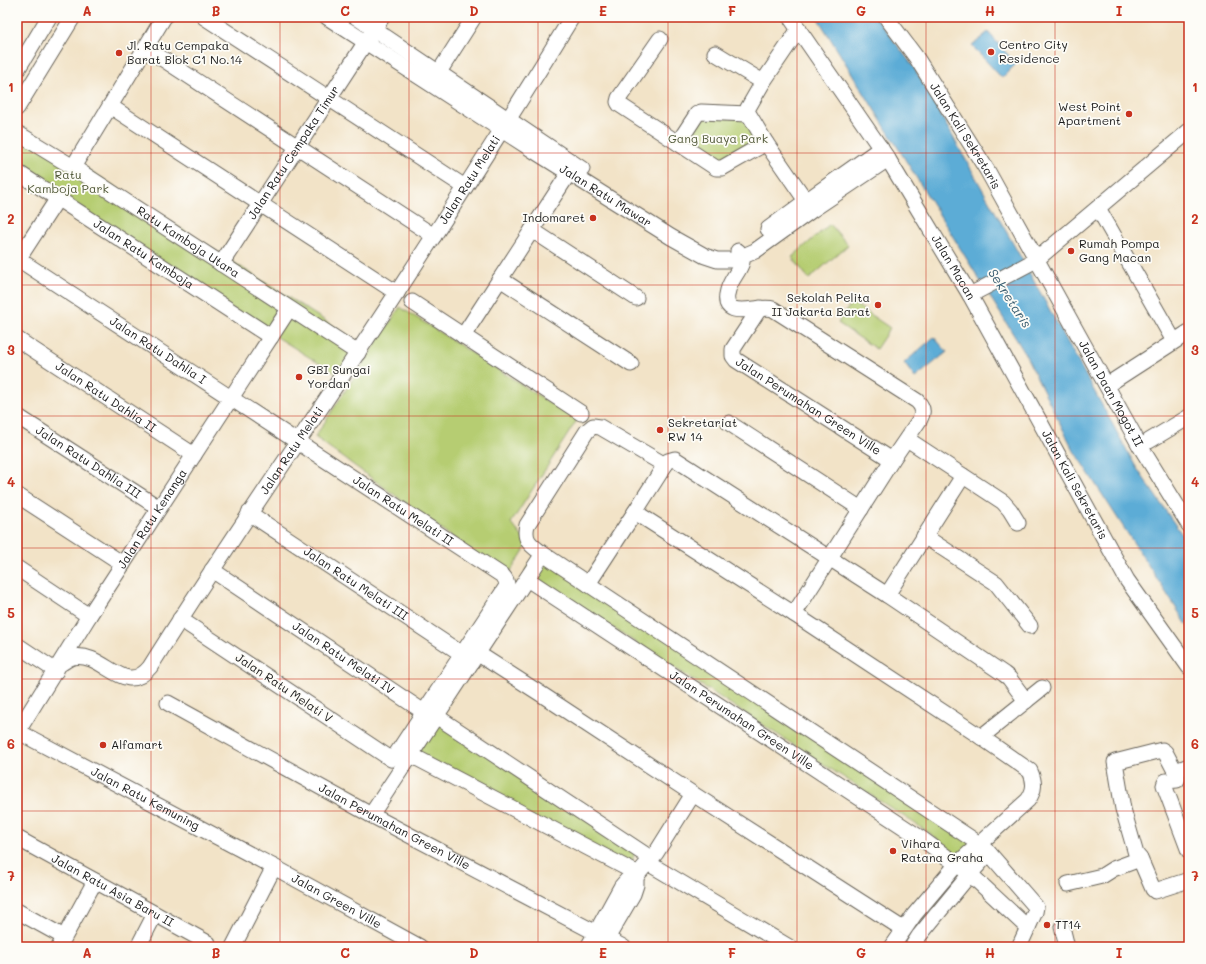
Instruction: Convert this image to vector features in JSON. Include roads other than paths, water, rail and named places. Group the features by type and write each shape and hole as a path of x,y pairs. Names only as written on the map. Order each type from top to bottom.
{"street":[{"path":"17,70 49,17"},
{"path":"17,108 73,17"},
{"path":"73,167 164,17"},
{"path":"204,17 465,187"},
{"name":"Jalan Ratu Mawar","path":"327,17 505,125 575,165 700,244 711,249 739,254"},
{"name":"Jalan Ratu Mawar","path":"356,17 378,23 505,125 569,173 665,233 705,256 717,260 728,261 739,254 755,251 809,205 884,153"},
{"path":"439,72 474,17"},
{"name":"Jalan Ratu Melati","path":"59,667 71,657 88,658 96,661 122,677 130,679 138,678 145,674 249,513 397,293 505,125 572,17"},
{"name":"Jalan Macan","path":"790,17 884,153 972,294 1033,262 1189,131"},
{"name":"Jalan Kali Sekretaris","path":"886,17 916,57 983,164 1033,262"},
{"name":"Jalan Ratu Cempaka Timur","path":"221,264 378,23"},
{"path":"799,29 763,82 748,108 748,114 809,205"},
{"path":"660,39 618,102 719,169 766,143"},
{"path":"146,48 434,236"},
{"path":"715,53 763,82"},
{"path":"110,106 397,293"},
{"path":"678,143 697,114 701,112 748,114"},
{"name":"Ratu Kamboja Utara","path":"17,133 73,167 358,353"},
{"name":"Jalan Ratu Kamboja","path":"17,172 271,337"},
{"path":"463,336 569,173"},
{"path":"18,260 58,198"},
{"path":"1098,208 1174,341"},
{"path":"532,230 636,298"},
{"name":"Jalan Perumahan Green Ville","path":"739,254 741,265 730,284 727,293 727,300 730,306 736,310 743,311 769,307 773,309 918,401 923,409 923,414 794,614"},
{"name":"Jalan Ratu Dahlia I","path":"18,260 298,441"},
{"name":"Jalan Daan Mogot II","path":"1033,262 1107,385 1140,446 1189,525"},
{"path":"500,279 631,364"},
{"name":"Jalan Kali Sekretaris","path":"972,294 1127,580 1189,667"},
{"path":"412,302 580,413"},
{"name":"Jalan Ratu Kenanga","path":"18,731 123,564 289,308"},
{"name":"Jalan Perumahan Green Ville","path":"760,308 733,349 733,356 736,360 892,460"},
{"path":"1107,385 1189,332"},
{"name":"Jalan Ratu Dahlia II","path":"17,339 194,455"},
{"name":"Jalan Ratu Dahlia III","path":"17,416 159,508"},
{"path":"1149,441 1189,417"},
{"path":"729,423 861,509"},
{"path":"664,465 600,427 593,426 587,431 527,525 525,532 526,538 530,544 543,554 983,848 1036,907 1019,947"},
{"path":"907,439 1002,502 1010,510 1018,524"},
{"name":"Jalan Ratu Melati II","path":"298,441 505,578 507,586 469,654"},
{"path":"588,584 664,465 668,461 675,458 887,595 1004,674 1009,678 1026,701"},
{"path":"887,595 963,476"},
{"path":"17,495 123,564"},
{"path":"635,512 981,737 1024,766 1030,772 1034,785 1033,792 1028,800 983,848 956,864 903,929 892,947"},
{"name":"Jalan Ratu Melati III","path":"249,513 469,654"},
{"path":"924,536 996,583 1030,626"},
{"path":"371,815 411,755 430,714 469,654 527,578 543,554"},
{"path":"17,568 90,616"},
{"name":"Jalan Ratu Melati IV","path":"212,570 430,714"},
{"name":"Jalan Perumahan Green Ville","path":"527,578 922,839 970,874 1028,928"},
{"name":"Jalan Ratu Melati V","path":"180,619 389,758 396,756 430,714"},
{"path":"17,644 59,667"},
{"path":"469,654 547,698 903,929"},
{"path":"981,737 1042,688"},
{"name":"Jalan Perumahan Green Ville","path":"168,703 602,940 623,947"},
{"path":"430,714 643,869"},
{"name":"Jalan Ratu Kemuning","path":"18,731 274,867"},
{"path":"1189,850 1177,815 1164,785 1166,781 1178,780 1165,752 1162,750 1115,762 1123,809 1136,854 1140,859 1154,890 1156,891 1189,880"},
{"path":"411,755 643,869 789,947"},
{"path":"1175,771 1189,766"},
{"path":"588,947 602,940 621,887 627,880 643,869 693,794"},
{"name":"Jalan Ratu Asia Baru II","path":"17,838 208,943"},
{"path":"912,947 919,936 970,874 983,848"},
{"path":"1068,884 1105,875 1113,869 1140,859"},
{"path":"233,947 274,867"},
{"name":"Jalan Green Ville","path":"274,867 420,947"},
{"path":"17,911 61,942 95,881"},
{"path":"138,947 156,914"},
{"path":"1062,926 1066,943 1065,947"}],"water":[{"name":"Sekretaris","path":"817,17 876,17 913,66 1024,263 1136,467 1189,545 1189,628 1074,451 1023,350"},
{"path":"988,32 1016,64 1002,78 972,46"},
{"path":"934,337 947,352 915,378 904,363"}],"place":[{"name":"Centro City Residence","path":"991,52"},
{"name":"Jl. Ratu Cempaka Barat Blok C1 No.14","path":"119,53"},
{"name":"West Point Apartment","path":"1129,114"},
{"name":"Indomaret","path":"593,218"},
{"name":"Rumah Pompa Gang Macan","path":"1071,251"},
{"name":"Sekolah Pelita II Jakarta Barat","path":"878,305"},
{"name":"GBI Sungai Yordan","path":"299,377"},
{"name":"Sekretariat RW 14","path":"660,430"},
{"name":"Alfamart","path":"103,745"},
{"name":"Vihara Ratana Graha","path":"893,851"},
{"name":"TT14","path":"1047,925"}],"park label":[{"name":"Gang Buaya Park","path":"718,139"},
{"name":"Ratu Kamboja Park","path":"68,182"}]}
